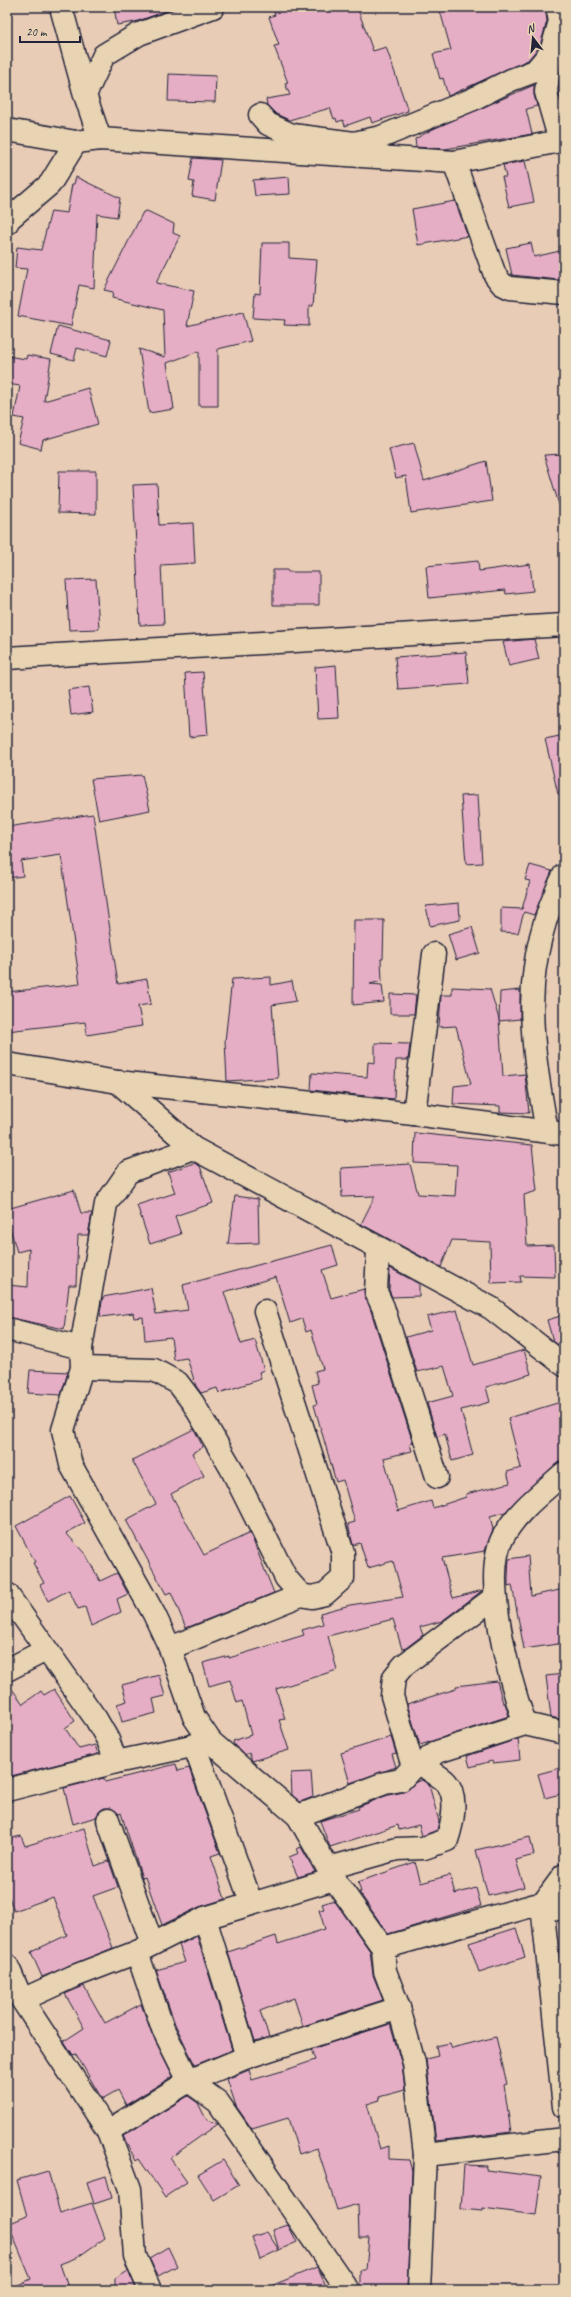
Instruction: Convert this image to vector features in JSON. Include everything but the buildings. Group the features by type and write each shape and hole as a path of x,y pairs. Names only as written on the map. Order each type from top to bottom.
{"street":[{"path":"61,7 85,95 100,139"},
{"path":"85,95 104,55 139,34 213,7"},
{"path":"7,130 76,142 100,139 454,162 562,142 546,92 551,52 560,21 557,7"},
{"path":"260,115 268,124 292,135 354,143 381,137 471,100 511,80 535,71 551,52"},
{"path":"8,220 50,184 76,142"},
{"path":"454,162 495,275 502,284 510,288 564,293"},
{"path":"7,658 564,625"},
{"path":"7,1064 118,1082 414,1114 556,1133 536,1068 531,1000 534,966 549,904 564,875"},
{"path":"414,1114 434,954"},
{"path":"118,1082 192,1148 378,1250 490,1308 564,1365"},
{"path":"192,1148 128,1172 106,1204 82,1358 63,1430 71,1465 154,1614 170,1648 203,1744 252,1902"},
{"path":"378,1250 376,1292 383,1307 437,1478"},
{"path":"170,1648 301,1595 312,1597 331,1590 343,1578 343,1553 265,1311"},
{"path":"7,1330 82,1358 154,1370 181,1386 193,1403 231,1468 286,1578 301,1595"},
{"path":"525,1724 495,1607 498,1555 502,1538 518,1516 564,1473"},
{"path":"7,1594 103,1730 116,1762"},
{"path":"298,1816 386,1783 401,1780 413,1767 392,1696 394,1677 404,1665 495,1597"},
{"path":"7,1670 46,1650"},
{"path":"22,2000 72,1977 144,1948 205,1918 397,1849 424,1848 447,1840 453,1822 453,1800 447,1783 428,1770 430,1757 437,1752 525,1724 564,1733"},
{"path":"7,1790 116,1762 203,1744 298,1816 332,1873 383,1948 385,1971 399,2008 414,2063 425,2155 419,2290"},
{"path":"108,1820 144,1948 163,2029 189,2081 218,2102 348,2290"},
{"path":"564,1876 542,1905 564,2107"},
{"path":"383,1948 542,1905 564,1910"},
{"path":"205,1918 247,2058"},
{"path":"7,1964 22,2000 108,2132 130,2189 135,2256 150,2290"},
{"path":"108,2132 189,2081 247,2058 399,2008"},
{"path":"425,2155 564,2139"}]}
